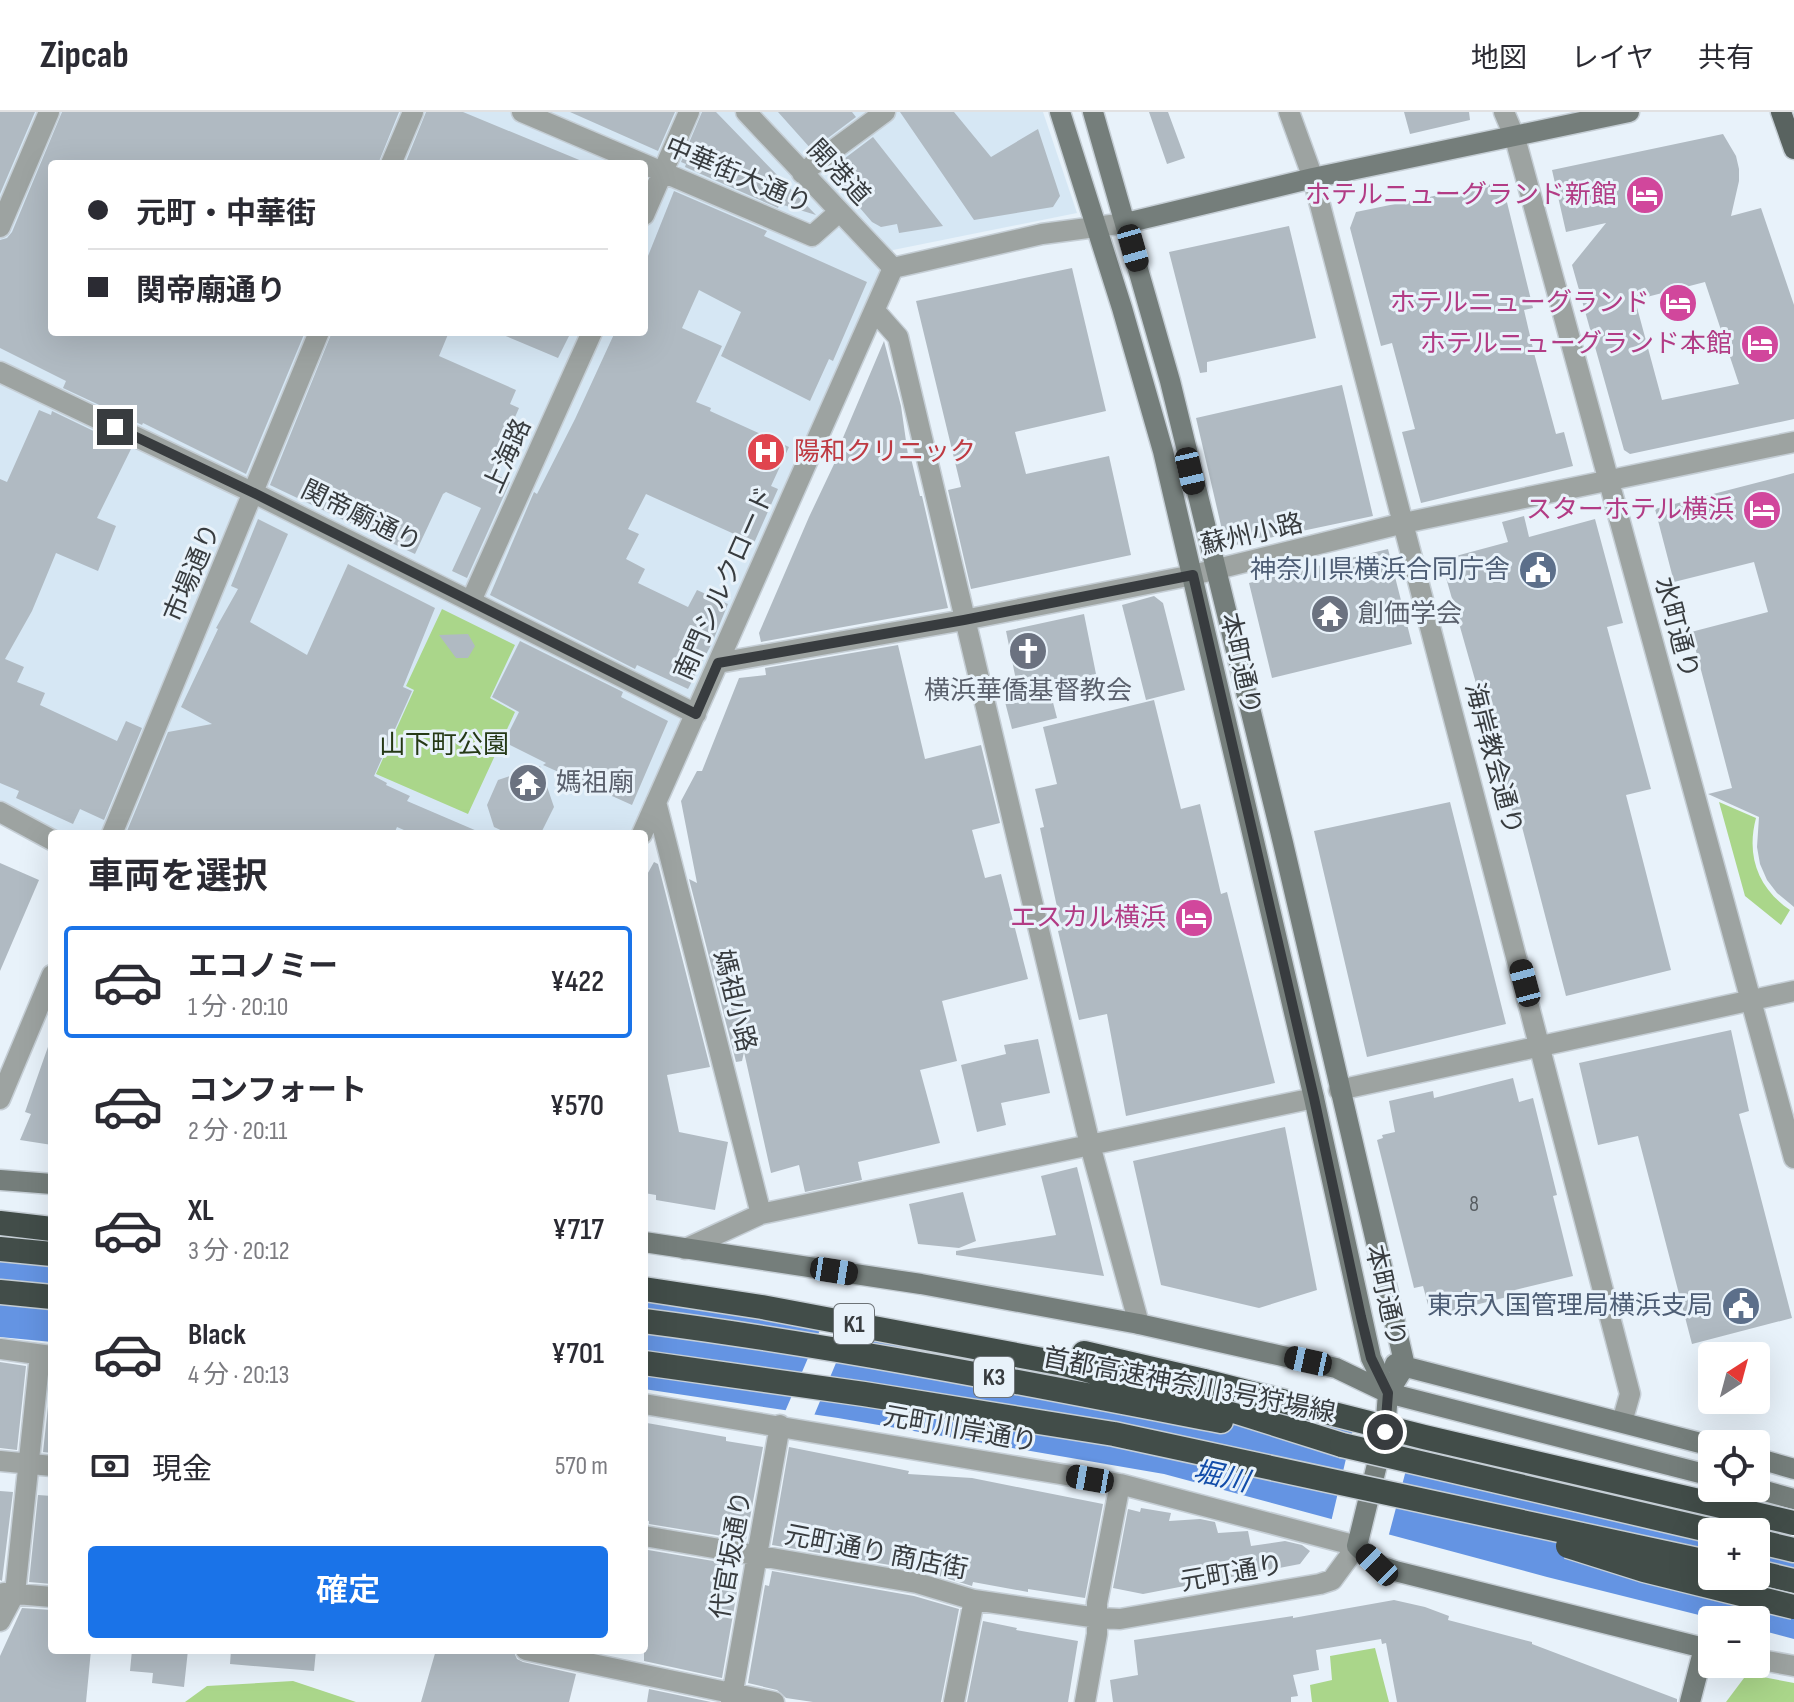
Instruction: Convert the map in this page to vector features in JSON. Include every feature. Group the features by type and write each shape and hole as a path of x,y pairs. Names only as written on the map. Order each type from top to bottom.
{"highway":[{"path":"0,1223 48,1229"},
{"path":"0,1249 48,1254"},
{"name":"K1","path":"648,1290 762,1307 1064,1364 1215,1405 1342,1445"},
{"path":"0,1292 48,1297"},
{"path":"762,1307 884,1316 1058,1346 1424,1437 1794,1523"},
{"name":"首都高速神奈川3号狩場線","path":"648,1322 1006,1379 1342,1445 1698,1528"},
{"name":"K3","path":"648,1364 1114,1434 1698,1560"},
{"path":"1420,1501 1644,1570 1794,1607"},
{"path":"1770,1544 1794,1550"},
{"path":"1770,1575 1794,1581"}],"main road":[{"path":"1781,112 1794,149"}],"street":[{"path":"0,227 49,112"},
{"path":"393,160 413,112"},
{"name":"中華街大通り","path":"522,112 635,160"},
{"path":"648,206 689,112"},
{"name":"開港道","path":"746,112 893,268"},
{"path":"802,173 885,112"},
{"name":"本町通り","path":"1060,112 1159,436 1314,1098 1371,1358 1388,1393"},
{"name":"本町通り","path":"1093,112 1170,381 1283,843 1405,1366 1388,1393"},
{"name":"海岸教会通り","path":"1289,112 1313,178 1630,1394 1622,1422"},
{"name":"水町通り","path":"1504,112 1515,138 1794,1158"},
{"path":"893,268 1042,234 1126,223 1313,178 1629,112"},
{"name":"中華街大通り","path":"648,166 812,236 839,212"},
{"name":"南門シルクロード","path":"644,830 893,268"},
{"path":"875,311 898,337 1090,1145 1139,1324"},
{"name":"市場通り","path":"114,830 317,336"},
{"name":"上海路","path":"471,601 590,336"},
{"name":"関帝廟通り","path":"0,372 254,493 696,714"},
{"name":"蘇州小路","path":"718,663 964,620 1215,571 1404,523 1794,442"},
{"name":"媽祖小路","path":"656,802 761,1214"},
{"path":"0,812 48,838"},
{"path":"0,1099 48,985"},
{"path":"1339,1090 1794,991"},
{"path":"685,1249 761,1214 1314,1098"},
{"path":"0,1180 48,1184"},
{"path":"648,1243 921,1284 1139,1324 1336,1368 1388,1393 1698,1472"},
{"path":"0,1349 46,1356 31,1464 8,1593 0,1621"},
{"path":"1336,1368 1371,1358 1698,1442"},
{"path":"1388,1393 1385,1432 1357,1546 1377,1565 1698,1647"},
{"name":"元町川岸通り","path":"648,1405 1120,1484 1357,1546"},
{"name":"代官坂通り","path":"733,1698 780,1425"},
{"path":"0,1461 48,1466"},
{"path":"1770,1462 1794,1469"},
{"path":"1085,1702 1098,1618 1097,1603 1120,1484"},
{"path":"1770,1492 1794,1499"},
{"name":"元町通り 商店街","path":"648,1537 917,1583 974,1600 1098,1618"},
{"name":"元町通り","path":"1098,1618 1120,1619 1320,1584 1332,1580 1357,1546"},
{"path":"8,1593 48,1597"},
{"path":"954,1702 974,1600"},
{"path":"543,1654 733,1698 774,1702"},
{"path":"1770,1662 1794,1666"},
{"path":"1690,1702 1698,1678"}],"shaded area":[{"path":"0,112 1043,112 1077,213 893,250 633,830 56,830 0,801"}],"green space":[{"name":"山下町公園","path":"442,609 515,645 490,698 515,712 468,814 376,774 414,690 406,686"},
{"path":"1719,802 1756,818 1753,845 1757,870 1770,892 1790,910 1781,925 1745,896"},
{"path":"1375,1648 1389,1702 1312,1702 1310,1685 1332,1680 1330,1656"},
{"path":"1744,1678 1794,1683 1794,1702 1726,1702"},
{"path":"293,1681 356,1702 185,1702 207,1686"}],"water":[{"path":"0,1234 48,1239 48,1342 0,1337"},
{"name":"堀川","path":"648,1285 821,1311 1368,1431 1716,1518 1698,1518 1698,1590 1770,1590 1770,1533 1794,1542 1794,1639 1770,1633 1770,1606 1698,1606 1698,1615 1164,1474 838,1418 648,1390"}],"pier":[{"path":"829,1309 856,1315 813,1418 784,1414"},
{"path":"1354,1425 1414,1440 1388,1538 1331,1522"}],"building":[{"path":"0,112 35,112 0,194"},
{"path":"62,112 399,112 380,160 48,160 48,336 303,336 246,474 63,388 66,381 0,348 0,240 12,232"},
{"path":"426,112 463,112 579,160 407,160"},
{"path":"570,112 675,112 658,151"},
{"path":"702,112 716,112 816,215 780,204 778,208 685,167 686,164 681,162"},
{"path":"778,112 852,112 856,117 812,150"},
{"path":"900,112 954,112 991,157 1038,129 1060,196 1053,207 974,220"},
{"path":"1149,112 1168,112 1185,158 1167,164"},
{"path":"1404,112 1469,112 1470,120 1410,134"},
{"name":"ホテルニューグランド本館","path":"1723,134 1736,156 1739,169 1731,216 1761,208 1794,305 1794,419 1630,454 1624,450 1572,265 1606,223 1566,232 1552,170","holes":["1705,282 1739,384 1662,400 1635,300"]},
{"path":"873,137 943,226 899,233 897,224 881,227 872,222 828,171"},
{"path":"1502,182 1533,308 1524,310 1534,353 1556,434 1564,432 1573,466 1421,503 1402,432 1415,429 1392,343 1381,346 1350,228 1356,212"},
{"path":"674,191 767,231 764,236 867,282 833,361 829,359 810,401 721,356 741,312 699,290 682,328 722,346 696,402 789,447 771,486 778,489 754,543 646,494 628,529 639,534 626,559 645,569 638,583 688,607 697,590 728,604 688,689 637,665 635,669 490,595 534,492 537,494 613,336 648,336 648,256"},
{"path":"1289,226 1316,338 1207,362 1207,372 1200,373 1169,252"},
{"path":"1072,268 1106,411 1015,432 1026,474 1109,456 1131,555 971,589 948,490 961,487 916,301"},
{"path":"330,336 447,336 439,356 516,390 510,404 519,408 491,472 510,482 467,578 452,571 481,508 446,492 443,494 415,554 270,485"},
{"path":"506,336 569,336 558,358"},
{"path":"884,341 901,406 908,455 922,496 948,608 761,642 759,633 845,441 842,440"},
{"path":"1342,385 1373,516 1226,547 1196,418"},
{"path":"39,410 51,415 52,411 131,449 97,518 116,526 98,571 56,553 32,611 5,659 24,667 17,682 45,693 40,705 117,741 126,721 142,728 104,820 80,809 73,824 16,798 19,791 0,783 0,479 7,482"},
{"path":"1794,473 1794,907 1777,893 1760,864 1757,847 1759,817 1708,794 1732,788 1691,632 1768,612 1754,562 1674,582 1655,509"},
{"path":"1524,516 1529,537 1595,519 1623,623 1607,627 1651,789 1626,795 1671,970 1566,996 1521,823 1516,824 1441,560 1508,542 1502,522"},
{"path":"258,519 288,534 250,622 307,655 348,564 435,608 403,687 412,691 374,776 410,796 407,801 475,830 404,830 397,827 396,830 127,830 168,732 212,724 181,707 216,628 238,589 231,586"},
{"name":"創価学会","path":"1388,549 1412,644 1272,678 1249,583"},
{"path":"1154,596 1163,603 1185,690 1146,700 1122,605"},
{"path":"1084,614 1096,674 1048,683 1057,718 1012,729 1004,698 1019,695 1006,631"},
{"path":"468,634 475,646 468,658 456,658 439,635"},
{"path":"520,641 623,692 621,697 668,721 632,805 543,765 546,763 504,742 519,712 492,697"},
{"path":"898,645 925,759 981,745 1000,823 972,830 985,878 1001,874 1028,979 942,1001 957,1061 920,1070 940,1143 858,1162 862,1180 805,1192 799,1165 771,1173 744,1052 742,1061 736,1062 689,879 697,883 681,801 697,771 702,771 739,678 766,675 765,668"},
{"path":"1154,700 1181,809 1200,804 1221,894 1227,892 1275,1083 1126,1116 1107,1014 1079,1020 1058,931 1062,930 1040,828 1044,827 1035,789 1057,784 1043,727"},
{"path":"540,766 554,807 542,830 500,830 494,827 487,805 498,780"},
{"path":"1450,802 1506,1024 1367,1057 1314,831"},
{"path":"654,862 658,864 710,1067 667,1075 679,1132 728,1142 715,1210 656,1200 656,1195 648,1194 648,873"},
{"path":"0,863 39,880 0,971"},
{"path":"1731,1030 1749,1111 1739,1114 1792,1318 1692,1344 1638,1136 1598,1145 1579,1063"},
{"path":"1038,1039 1050,1093 1001,1103 1006,1125 977,1132 961,1065 1006,1054 1004,1045"},
{"path":"48,1047 48,1144 20,1140 31,1114 25,1112"},
{"path":"1513,1078 1519,1102 1533,1098 1573,1276 1515,1290 1515,1295 1431,1316 1423,1286 1414,1288 1377,1140 1383,1138 1382,1135 1395,1132 1389,1101 1433,1091 1434,1098"},
{"path":"1285,1127 1317,1290 1259,1308 1161,1285 1133,1161"},
{"path":"1077,1167 1104,1276 956,1255 956,1251 1056,1235 1041,1176"},
{"path":"963,1192 976,1241 959,1248 918,1244 909,1204"},
{"path":"0,1362 26,1366 17,1450 0,1448"},
{"path":"48,1406 48,1453 43,1452"},
{"path":"648,1423 763,1447 746,1540 649,1524"},
{"path":"789,1447 909,1471 908,1474 972,1478 1103,1504 1085,1598 973,1582 972,1586 919,1570 772,1545"},
{"path":"0,1491 13,1492 2,1581 0,1580"},
{"path":"38,1495 48,1496 48,1584 29,1582"},
{"path":"1141,1508 1171,1513 1169,1521 1200,1519 1215,1522 1218,1533 1248,1531 1251,1546 1285,1541 1302,1545 1310,1551 1300,1564 1143,1594 1113,1588 1128,1509 1140,1512"},
{"path":"648,1550 725,1563 723,1576 739,1580 722,1678 644,1661 644,1654 648,1654"},
{"path":"772,1571 914,1596 959,1609 941,1702 813,1702 786,1698 777,1690 748,1683 765,1585 769,1586"},
{"path":"1394,1600 1425,1607 1449,1616 1448,1620 1532,1642 1677,1699 1677,1702 1397,1702 1386,1643 1382,1644 1381,1639 1316,1650 1319,1670 1293,1675 1298,1696 1291,1697 1291,1702 1113,1702 1110,1680 1138,1675 1134,1640 1293,1618"},
{"path":"22,1608 48,1610 48,1654 91,1654 86,1702 0,1702 0,1656"},
{"path":"983,1621 1078,1641 1068,1702 967,1702"},
{"path":"132,1654 188,1654 184,1687 152,1683 153,1673 130,1671"},
{"path":"231,1654 316,1654 314,1671 230,1664"},
{"path":"435,1654 515,1654 523,1662 576,1674 569,1702 421,1702"},
{"path":"649,1689 711,1702 647,1702"}],"place":[{"name":"ホテルニューグランド新館","path":"1645,195"},
{"name":"ホテルニューグランド","path":"1678,303"},
{"name":"ホテルニューグランド本館","path":"1760,344"},
{"name":"陽和クリニック","path":"766,452"},
{"name":"スターホテル横浜","path":"1762,510"},
{"name":"神奈川県横浜合同庁舎","path":"1538,570"},
{"name":"創価学会","path":"1330,614"},
{"name":"横浜華僑基督教会","path":"1028,651"},
{"name":"媽祖廟","path":"528,783"},
{"name":"エスカル横浜","path":"1194,918"},
{"name":"東京入国管理局横浜支局","path":"1741,1306"}],"route":[{"path":"115,427 696,714 718,663 964,620 1193,575 1314,1098 1361,1317 1371,1358 1388,1393 1385,1432"}]}
